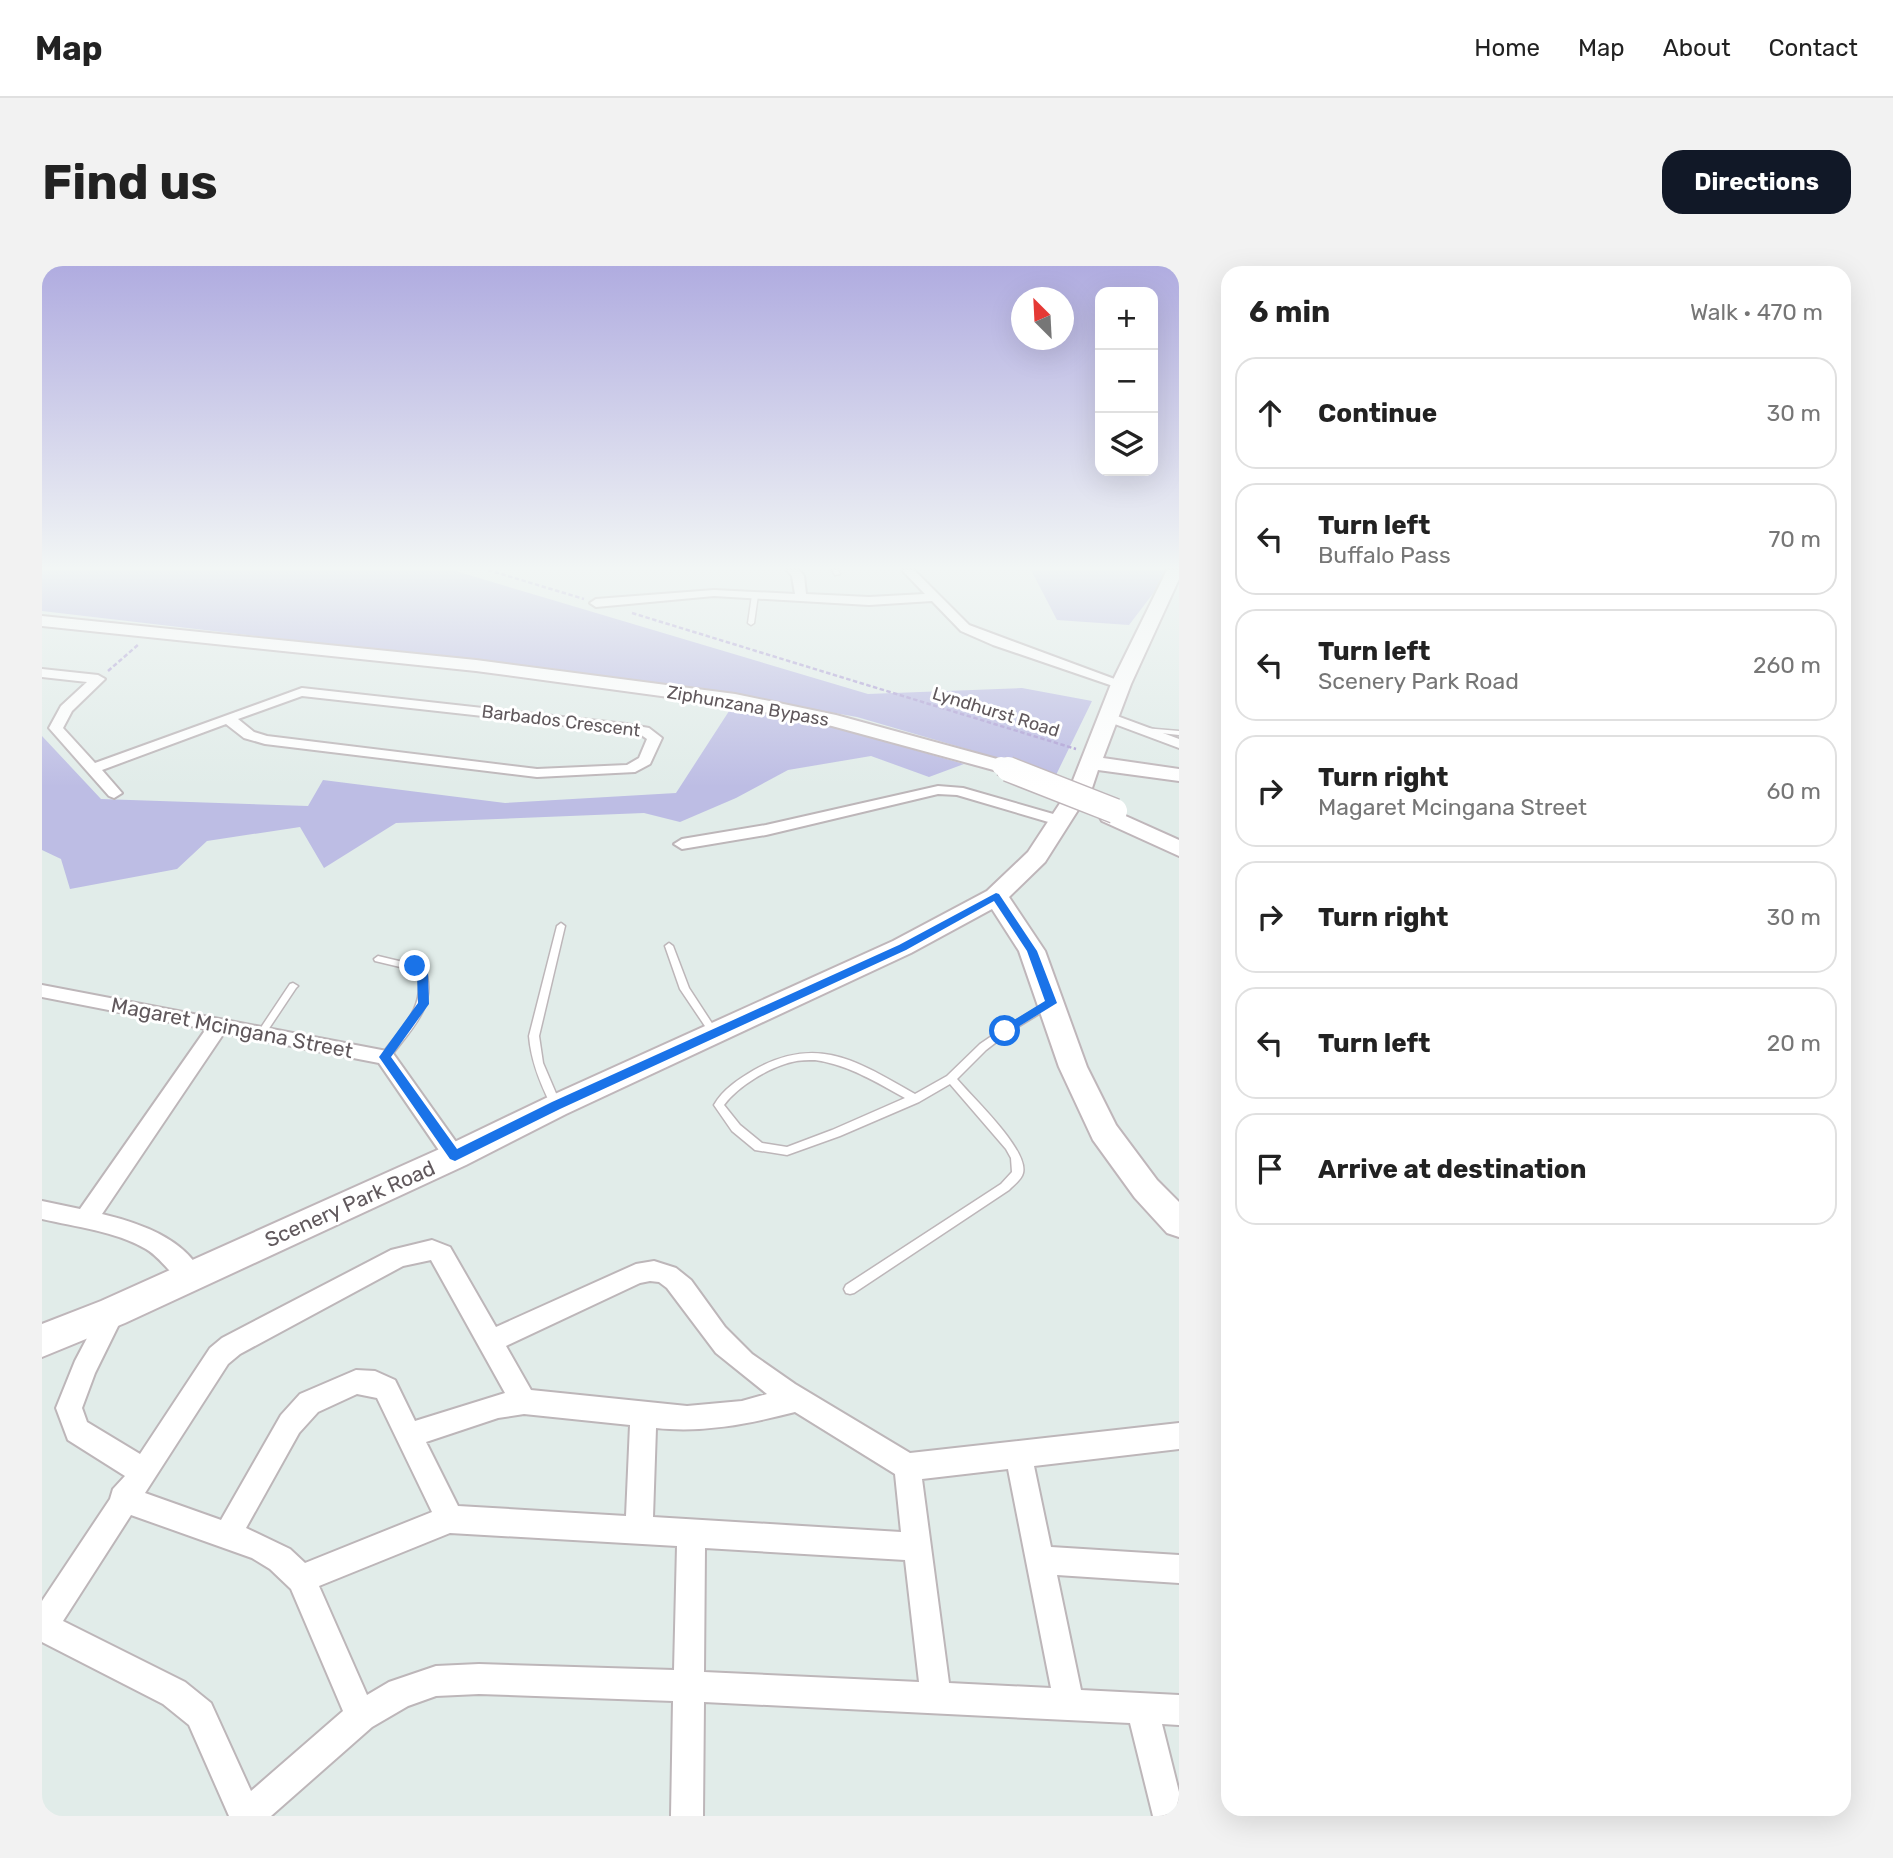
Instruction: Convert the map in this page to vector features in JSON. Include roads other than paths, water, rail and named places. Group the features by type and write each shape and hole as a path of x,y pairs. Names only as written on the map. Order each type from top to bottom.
{"main road":[{"name":"Ziphunzana Bypass","path":"240,642 558,676 737,701 888,733 999,769 1113,813"},
{"name":"Scenery Park Road","path":"42,1341 113,1312 455,1156 556,1106 902,947 996,896 1037,857 1062,821 1093,759 1121,684 1141,642"},
{"path":"1093,759 1179,775"},
{"path":"1113,813 1179,840"},
{"path":"1113,813 1179,849"},
{"path":"996,896 1032,951 1073,1067 1104,1132 1146,1189 1179,1223"}],"street":[{"path":"1001,642 1121,684"},
{"path":"42,673 98,679 66,709 56,728 114,793"},
{"name":"Barbados Crescent","path":"92,769 290,695 313,691 626,728 644,731 655,738 645,761 630,769 537,773 265,740 249,735 229,719"},
{"path":"1109,718 1179,744"},
{"path":"682,844 766,830 938,790 958,791 1062,821"},
{"name":"Magaret Mcingana Street","path":"42,991 385,1057"},
{"path":"85,1220 219,1026"},
{"path":"385,1057 455,1156"},
{"path":"42,1210 153,1241 174,1257 191,1276"},
{"path":"524,1402 442,1254 432,1250 399,1258 231,1346 219,1356 123,1499 42,1627 174,1693 200,1714 246,1816 361,1716 400,1693 436,1681 479,1679 690,1686 1179,1710"},
{"path":"492,1341 643,1271 657,1271 681,1285 714,1334 727,1348 797,1399 907,1467 1179,1436"},
{"path":"113,1312 84,1369 69,1408 77,1431 142,1471"},
{"path":"226,1537 290,1424 309,1403 356,1382 375,1383 386,1389 450,1520"},
{"path":"410,1435 499,1406 524,1402 687,1419 742,1413 797,1399"},
{"path":"639,1529 643,1416"},
{"path":"1019,1455 1069,1704"},
{"path":"907,1467 936,1698"},
{"path":"123,1499 258,1547 280,1559 301,1580 361,1716"},
{"path":"301,1580 450,1520 917,1547"},
{"path":"687,1816 691,1535"},
{"path":"1042,1560 1179,1569"},
{"path":"1142,1708 1169,1816"}],"lane":[{"path":"1143,730 1179,733"},
{"path":"556,1106 541,1075 535,1054 534,1035 561,926"},
{"path":"669,946 685,989 714,1034"},
{"path":"378,958 421,969 425,994 424,1004 385,1057"},
{"path":"261,1034 293,986"},
{"path":"915,1099 845,1062 815,1056 788,1057 755,1074 723,1097 719,1105 736,1128 759,1147 787,1151 915,1099 951,1079 983,1047 1051,1003"},
{"path":"850,1289 1005,1187 1018,1173 1016,1158 1010,1146 951,1079"}]}
